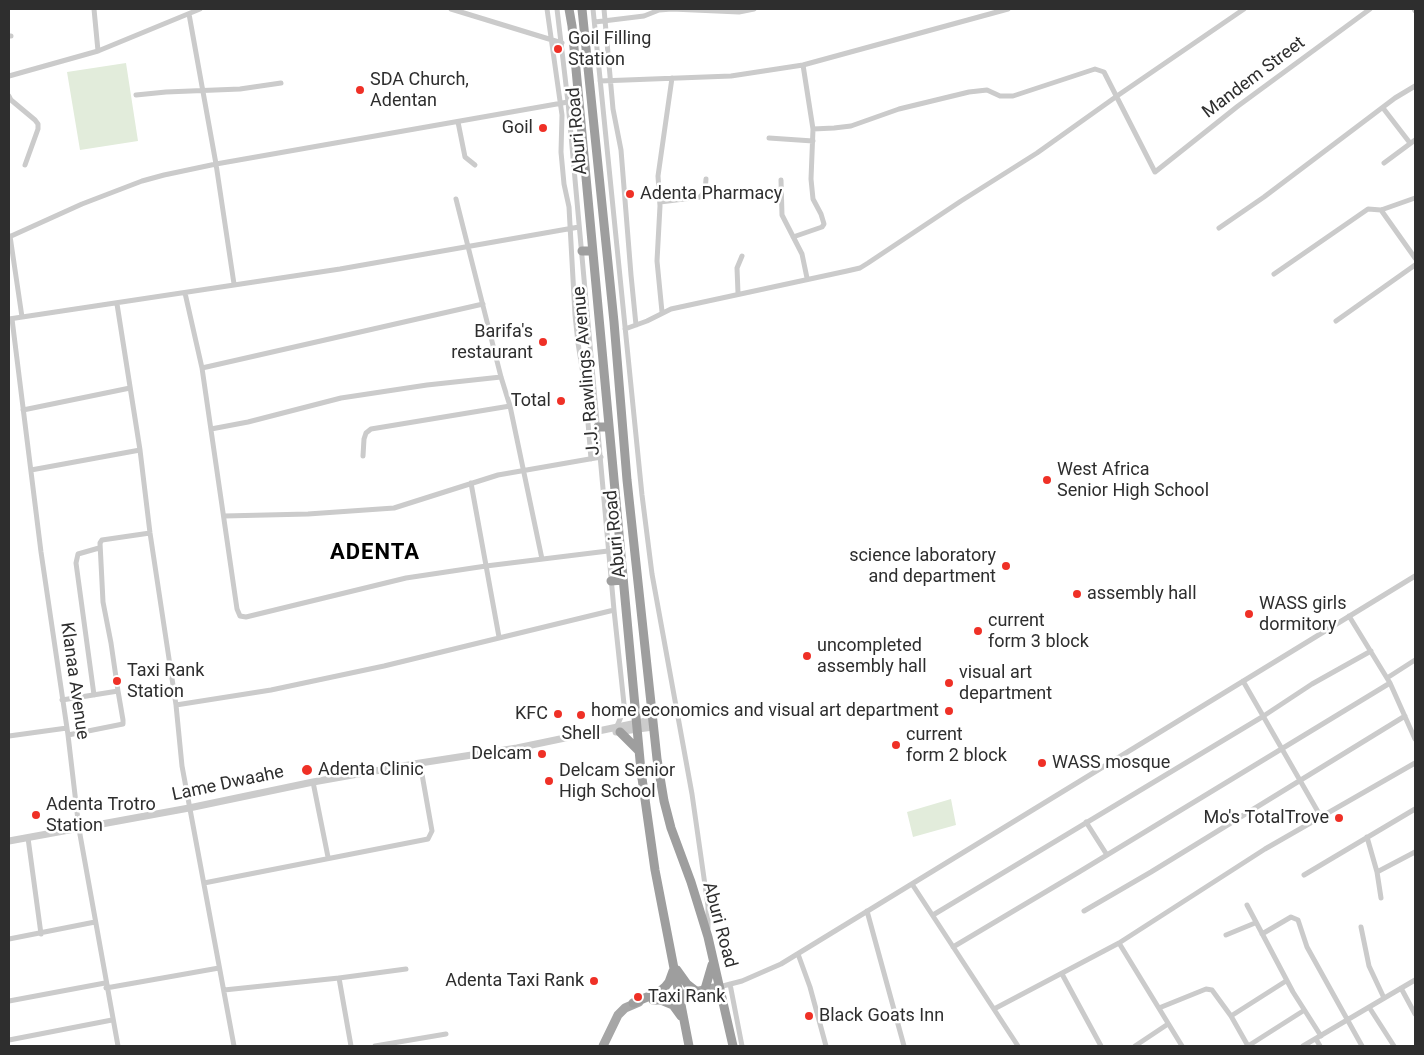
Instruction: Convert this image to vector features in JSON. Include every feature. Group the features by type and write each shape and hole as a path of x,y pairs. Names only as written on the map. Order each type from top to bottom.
{"highway":[{"name":"J.J. Rawlings Avenue","path":"569,9 636,726 655,870 679,995"},
{"name":"Aburi Road","path":"582,9 652,724 664,801 678,850 691,882 708,937 733,1046"},
{"path":"582,251 592,251"},
{"path":"616,344 626,344"},
{"path":"598,427 609,426"},
{"path":"611,581 623,580"},
{"path":"618,729 639,751"},
{"path":"674,966 687,984 701,990 711,972 713,957"},
{"path":"633,1004 659,992 665,987 669,982 674,966"},
{"path":"679,995 689,1046"},
{"path":"653,1000 661,1000 673,1005 684,1022"}],"main road":[{"path":"603,1046 618,1015 625,1008 633,1004 719,987"}],"street":[{"path":"94,9 98,51"},
{"path":"9,76 98,51 200,9"},
{"path":"451,9 562,44"},
{"path":"547,9 561,103 563,176 569,207 575,314 585,386 590,459"},
{"path":"557,9 568,102 608,551 624,704 618,729"},
{"path":"593,9 642,496 652,574 692,794 708,906 708,937"},
{"path":"604,9 614,117 621,150 636,325"},
{"path":"595,22 644,16 659,10 739,12 754,9"},
{"path":"600,81 731,76 803,65 1008,9"},
{"path":"625,329 647,321 662,312 686,305 860,268 1037,153 1244,9"},
{"path":"1358,9 1363,15"},
{"name":"Mandem Street","path":"1117,96 1155,172 1238,106 1370,9"},
{"path":"189,14 204,91 234,284"},
{"path":"793,237 822,227 824,224 813,199 811,179 813,129 803,65"},
{"path":"813,129 851,126 898,109 969,92 987,90 1000,96 1013,96 1095,69 1104,72 1117,96"},
{"path":"662,312 656,262 660,202 658,176 672,78"},
{"path":"136,95 240,89 280,83"},
{"path":"1220,228 1415,86"},
{"path":"9,96 10,100 38,124 38,129 25,165"},
{"path":"22,317 9,236 82,204 164,175 216,164 568,102"},
{"path":"1383,108 1413,141 1384,163"},
{"path":"458,122 465,157 475,165"},
{"path":"769,138 813,141"},
{"path":"660,202 700,197 705,191 706,179"},
{"path":"780,180 782,215 802,254 808,278"},
{"path":"1274,274 1368,209 1381,210 1415,198"},
{"path":"456,199 510,406 542,559"},
{"path":"1381,210 1415,258"},
{"path":"10,319 117,304 469,247 579,227"},
{"path":"738,293 737,268 742,256"},
{"path":"1336,321 1415,265"},
{"path":"185,293 202,368 237,610 242,616 246,617 406,578 608,551"},
{"path":"117,304 140,450 150,533 176,706 182,766 234,1046"},
{"path":"202,368 483,304"},
{"name":"Klanaa Avenue","path":"10,319 68,735 78,829 118,1046"},
{"path":"211,429 248,422 341,398 426,384 501,377"},
{"path":"23,410 130,388"},
{"path":"363,456 364,439 366,433 371,429 510,406"},
{"path":"31,470 140,450"},
{"path":"224,516 308,514 394,508 498,475 601,457"},
{"path":"471,483 500,638"},
{"path":"68,735 123,724 112,643 103,602 99,548 102,540 150,533"},
{"path":"94,695 76,563 78,554 99,548"},
{"path":"719,987 742,982 798,954 1415,576"},
{"path":"176,706 271,690 384,666 614,610"},
{"path":"1349,616 1388,680 1415,739"},
{"path":"933,915 1262,717 1312,684 1371,652"},
{"path":"953,947 1282,748 1388,680 1415,660"},
{"path":"1243,681 1321,817"},
{"path":"62,700 118,691"},
{"path":"1084,911 1405,716"},
{"name":"Lame Dwaahe","path":"9,842 420,762 517,748 652,724"},
{"path":"9,736 67,728"},
{"path":"204,883 328,857 428,839 432,831 420,762"},
{"path":"994,1009 1119,943 1265,849 1415,763"},
{"path":"313,782 328,857"},
{"path":"1304,876 1415,809"},
{"path":"1086,822 1107,855"},
{"path":"1367,837 1377,872 1381,898"},
{"path":"28,838 40,934"},
{"path":"1377,872 1415,852"},
{"path":"912,884 1018,1046"},
{"path":"1247,905 1318,1037 1320,1046"},
{"path":"867,911 904,1046"},
{"path":"1262,934 1291,917 1298,920 1307,947 1362,1046"},
{"path":"9,939 96,922"},
{"path":"1226,935 1255,922"},
{"path":"1361,927 1369,966 1384,998"},
{"path":"1119,943 1182,1046"},
{"path":"798,954 810,987 826,1046"},
{"path":"9,1001 219,968"},
{"path":"224,990 406,969"},
{"path":"1062,974 1101,1046"},
{"path":"339,978 351,1046"},
{"path":"1231,1016 1286,980"},
{"path":"1303,1046 1415,980"},
{"path":"730,984 742,1046"},
{"path":"1401,988 1415,1014"},
{"path":"1159,1008 1206,989 1212,990 1231,1016 1248,1046 1303,1011"},
{"path":"1369,1007 1394,1046"},
{"path":"9,1040 112,1020"},
{"path":"1135,1046 1168,1024"},
{"path":"375,1046 446,1034"}],"green space":[{"path":"126,63 138,141 80,150 67,72"},
{"path":"951,799 956,825 913,837 907,812"}],"place":[{"name":"Goil Filling Station","path":"558,49"},
{"name":"SDA Church, Adentan","path":"360,90"},
{"name":"Goil","path":"543,128"},
{"name":"Adenta Pharmacy","path":"630,194"},
{"name":"Barifa's restaurant","path":"543,342"},
{"name":"Total","path":"561,401"},
{"name":"West Africa Senior High School","path":"1047,480"},
{"name":"science laboratory and department","path":"1006,566"},
{"name":"assembly hall","path":"1077,594"},
{"name":"WASS girls dormitory","path":"1249,614"},
{"name":"current form 3 block","path":"978,631"},
{"name":"uncompleted assembly hall","path":"807,656"},
{"name":"Taxi Rank Station","path":"117,681"},
{"name":"visual art department","path":"949,683"},
{"name":"home economics and visual art department","path":"949,711"},
{"name":"KFC","path":"558,714"},
{"name":"Shell","path":"581,715"},
{"name":"current form 2 block","path":"896,745"},
{"name":"Delcam","path":"542,754"},
{"name":"WASS mosque","path":"1042,763"},
{"name":"Adenta Clinic","path":"307,770"},
{"name":"Delcam Senior High School","path":"549,781"},
{"name":"Adenta Trotro Station","path":"36,815"},
{"name":"Mo's TotalTrove","path":"1339,818"},
{"name":"Adenta Taxi Rank","path":"594,981"},
{"name":"Taxi Rank","path":"638,997"},
{"name":"Black Goats Inn","path":"809,1016"}],"district":[{"name":"ADENTA","path":"375,553"}]}
